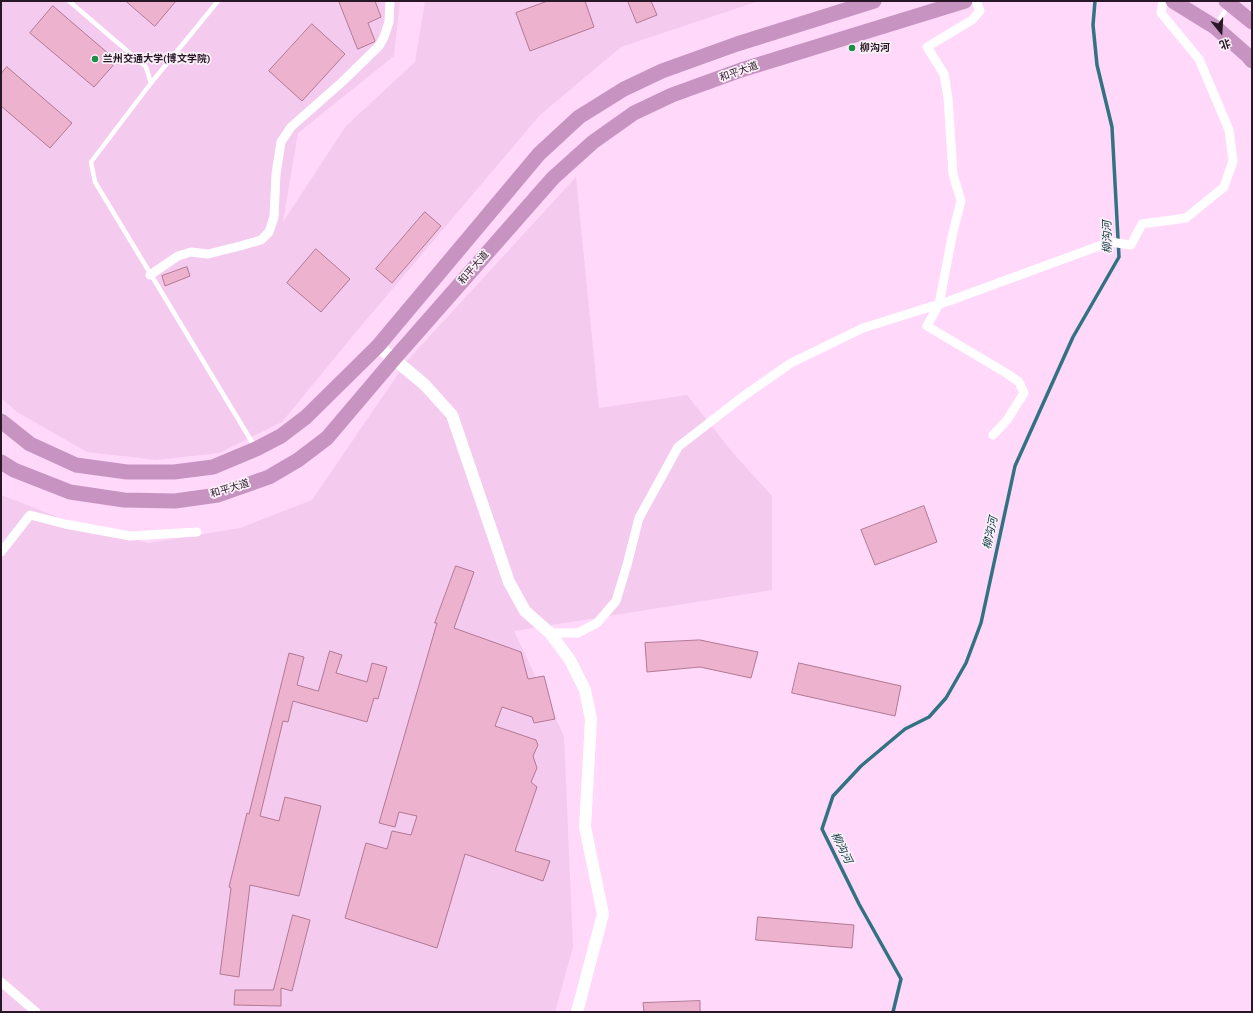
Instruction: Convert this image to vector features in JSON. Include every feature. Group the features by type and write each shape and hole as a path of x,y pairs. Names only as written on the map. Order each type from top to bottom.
{"highway":[{"path":"1,421 30,444 76,465 127,472 174,472 213,467 256,449 281,436 306,417 378,346 539,154 578,117 624,89 662,71 737,44 874,1"},
{"name":"和平大道","path":"1,462 14,470 70,492 116,499 175,501 218,494 269,476 298,460 327,438 394,359 553,178 593,142 634,113 672,95 742,70 965,1"},
{"path":"1173,1 1215,27 1252,61"},
{"path":"1229,2 1252,22"}],"street":[{"path":"150,275 178,256 191,252 208,254 240,246 261,240 269,232 274,217 276,174 281,142 292,127 380,46 389,22 390,1"},
{"path":"976,1 980,11 972,20 927,47 944,74 948,98 953,174 961,201 953,232 939,304 927,326 1019,382 1024,393 1007,420 993,435"},
{"path":"550,633 578,633 597,624 616,601 639,518 678,447 741,398 792,363 863,328 939,304 1111,242 1131,244 1142,224 1186,218 1224,187 1233,161 1229,130 1199,59 1161,13 1163,1"},
{"path":"378,346 424,384 452,415 509,582 525,611 550,633 570,660 585,690 591,719 585,826 603,914 577,1012"},
{"path":"1,552 30,515 65,524 130,536 197,532"},
{"path":"1,982 36,1012"}],"lane":[{"path":"69,1 146,67 151,82"},
{"path":"218,1 151,82 91,162 95,182 256,449"},
{"path":"1215,27 1229,2"}],"shaded area":[{"path":"1,1 400,1 394,56 298,133 283,222 346,126 415,62 425,1 759,1 621,47 540,115 356,332 282,422 219,453 157,460 87,452 17,412 1,398"},
{"path":"576,177 599,408 687,395 733,453 772,496 772,590 514,631 564,736 573,947 555,1012 1,1012 1,495 68,521 148,543 240,528 312,500 407,361"}],"building":[{"path":"126,1 176,1 155,26"},
{"path":"339,1 375,1 381,17 368,23 375,41 374,42 358,49"},
{"path":"548,1 585,1 594,27 530,51 516,13"},
{"path":"628,1 651,1 657,15 637,23"},
{"path":"53,6 117,61 94,87 30,33"},
{"path":"312,24 345,54 302,101 269,71"},
{"path":"7,67 72,123 50,148 1,106 1,74"},
{"path":"425,212 441,226 392,283 376,269"},
{"path":"316,249 350,279 321,312 287,283"},
{"path":"187,267 190,276 165,286 162,276"},
{"path":"924,506 937,542 875,565 861,530"},
{"path":"456,566 474,572 454,628 521,652 528,679 544,676 555,719 534,723 532,717 502,707 495,726 536,740 538,745 533,756 537,768 531,782 537,787 515,851 550,861 543,881 465,854 437,948 345,918 366,843 387,849 392,831 411,835 417,816 399,812 395,827 379,823 437,623 435,623"},
{"path":"700,640 758,652 751,678 700,667 647,672 645,643"},
{"path":"330,651 342,655 336,673 367,682 372,663 387,667 378,699 374,698 367,722 293,701 288,722 283,721 260,816 279,821 285,797 321,806 299,896 250,885 239,977 220,974 231,888 229,887 247,813 249,814 289,653 304,657 297,685 318,691"},
{"path":"799,663 901,686 895,716 792,693"},
{"path":"293,915 310,920 292,991 281,988 281,1006 234,1005 235,990 273,990"},
{"path":"758,917 854,925 852,948 756,940"},
{"path":"700,1001 700,1012 644,1012 643,1003"}],"waterway":[{"name":"柳沟河","path":"893,1012 901,979 859,904 822,829 833,796 861,766 905,729 929,717 946,698 966,663 981,623 1015,466 1073,337 1119,257 1112,127 1097,65 1093,25 1095,1"}],"place":[{"name":"柳沟河","path":"852,48"},
{"name":"兰州交通大学(博文学院)","path":"95,59"}]}
